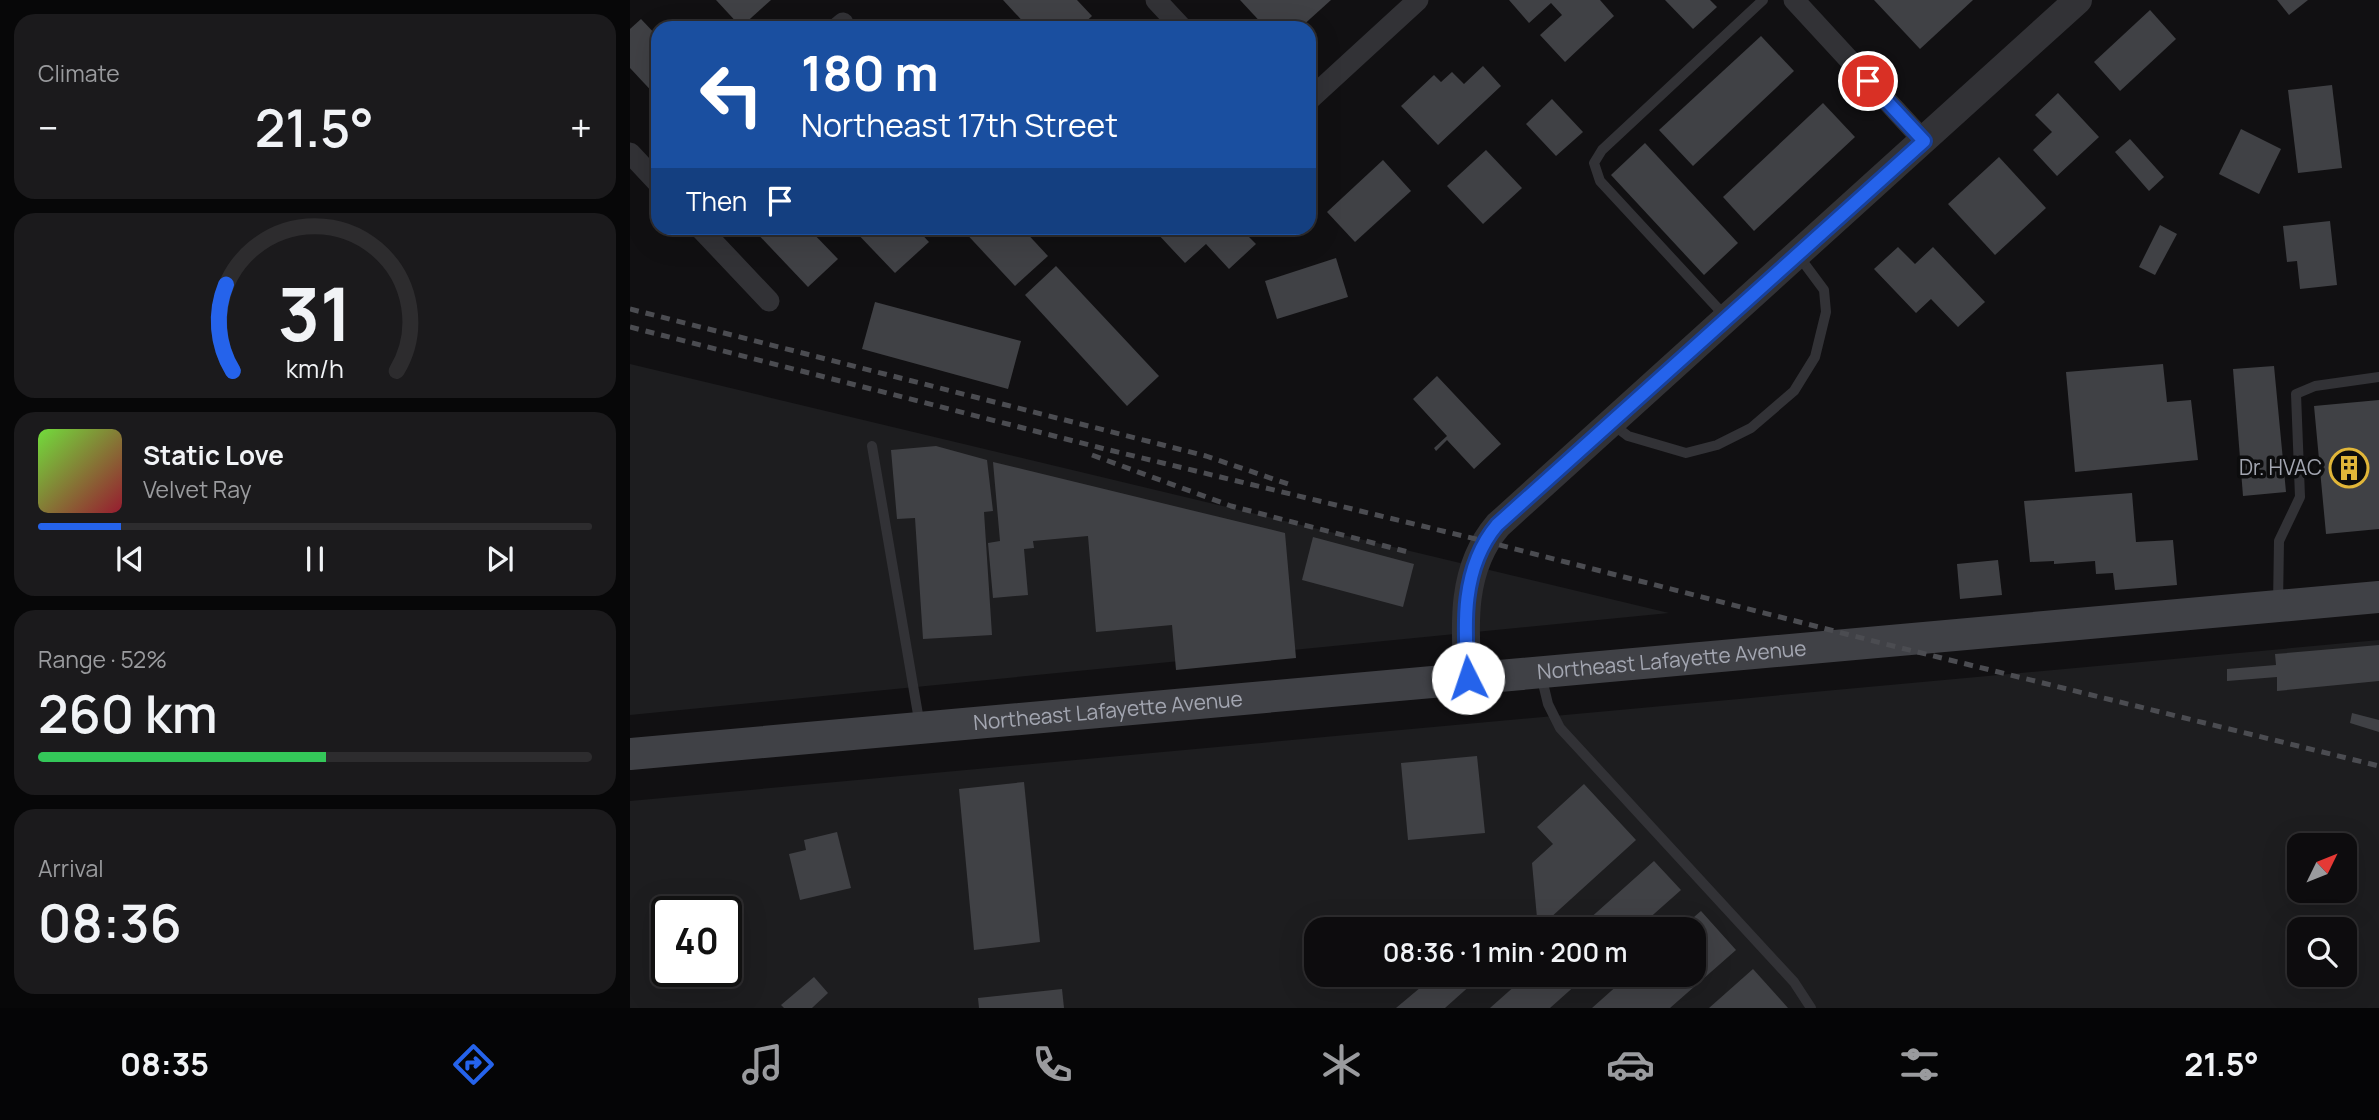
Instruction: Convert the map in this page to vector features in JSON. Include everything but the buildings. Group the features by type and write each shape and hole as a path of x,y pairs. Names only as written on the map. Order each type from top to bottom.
{"main road":[{"name":"Northeast Lafayette Avenue","path":"630,754 2379,597"}],"street":[{"path":"1156,0 1176,21"},
{"path":"1316,94 1418,0"},
{"path":"1794,0 1924,141"},
{"path":"1468,678 1466,606 1471,576 1484,541 1497,525 2077,0"},
{"path":"630,153 651,176"},
{"path":"707,235 769,301"}],"lane":[{"path":"1727,318 1600,181 1594,163 1602,150 1763,0"},
{"path":"1611,423 1628,436 1686,453 1717,445 1751,428 1794,391 1815,357 1826,312 1824,290 1798,255"},
{"path":"2278,607 2279,541 2300,497 2296,394 2315,386 2379,377"},
{"path":"873,446 921,729"},
{"path":"1540,672 1548,704 1560,728 1794,982 1811,1008"}],"shaded area":[{"path":"630,364 1669,613 630,715"},
{"path":"2379,640 2379,1008 630,1008 630,801"}],"railway":[{"path":"630,309 1206,456 1291,485"},
{"path":"630,327 1101,448 1484,541 1881,643 2379,766"},
{"path":"1092,455 1231,506 1408,552"}],"place":[{"name":"Dr. HVAC","path":"2349,468"}],"route":[{"path":"1468,678 1465,640 1466,606 1471,576 1484,541 1497,525 1924,141 1868,81"}]}
